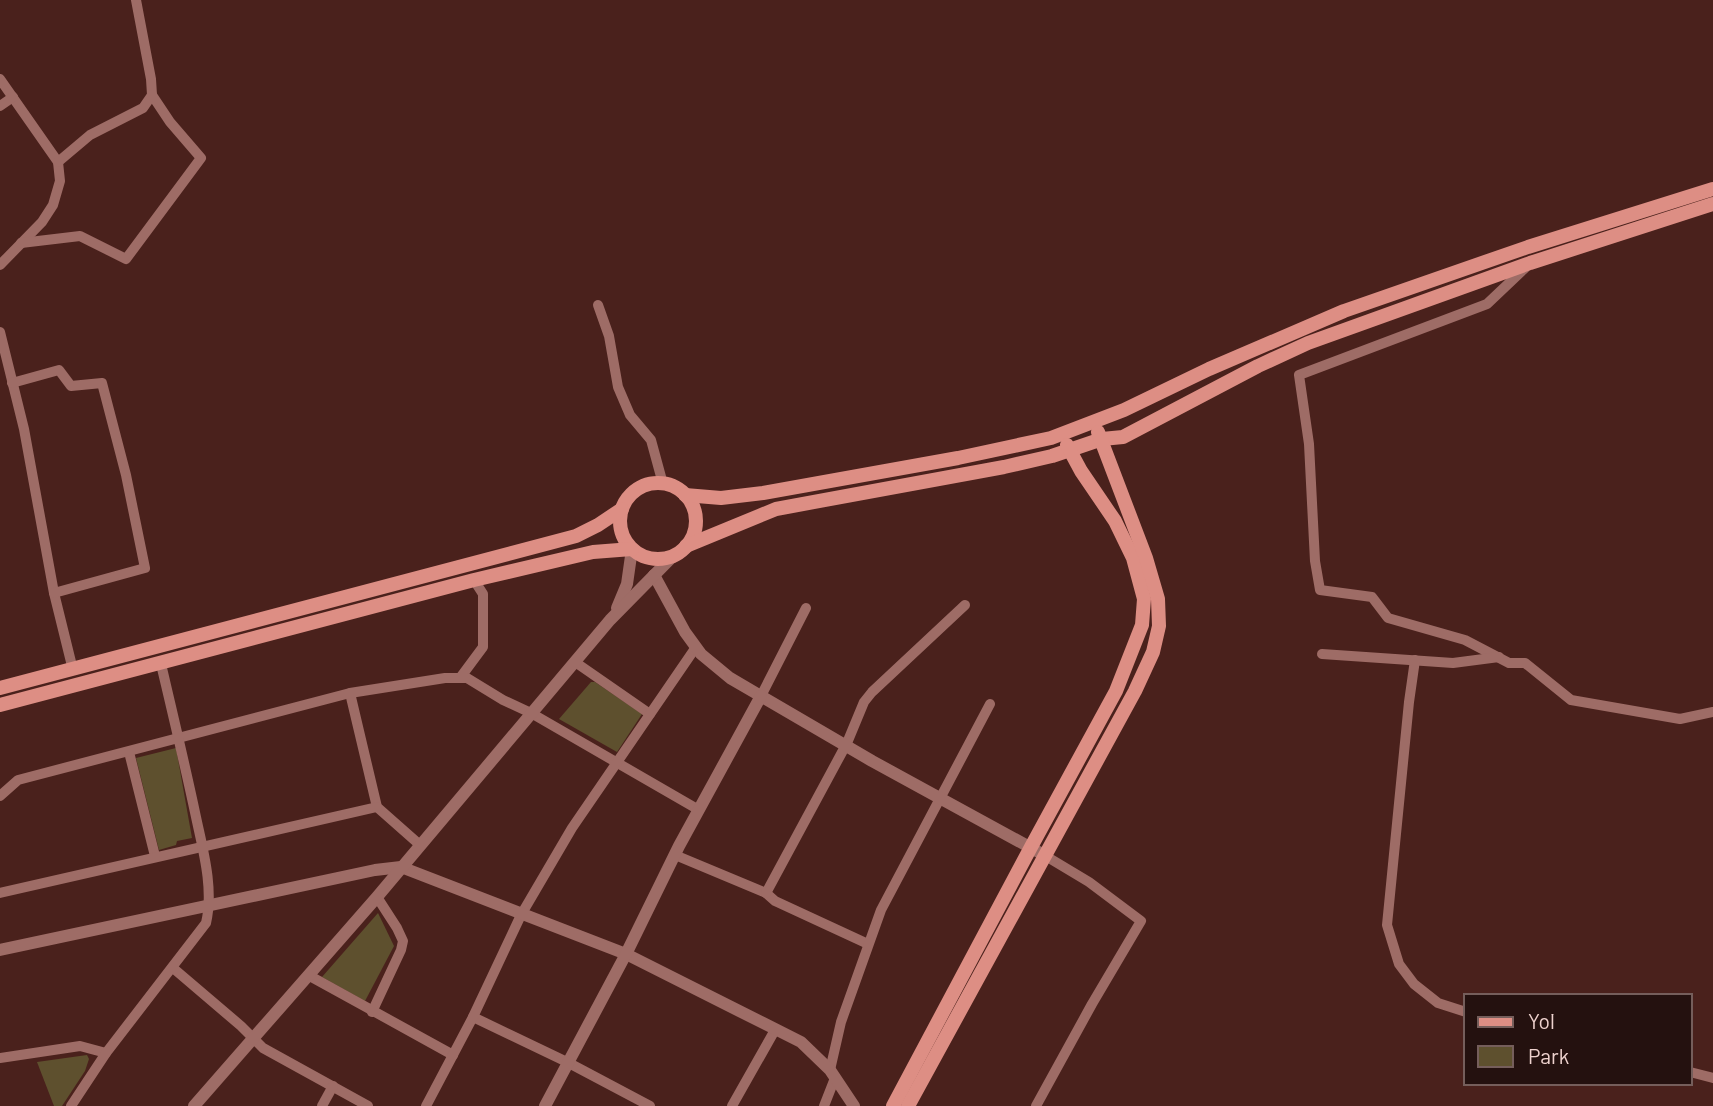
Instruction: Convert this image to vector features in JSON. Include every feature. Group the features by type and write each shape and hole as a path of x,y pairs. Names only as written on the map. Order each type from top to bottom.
{"main road":[{"path":"685,495 721,498 763,493 958,458 1063,433 1094,423 1209,369 1344,311 1528,247 1713,189"},
{"path":"686,546 695,530 696,518 685,495 675,487 650,484 638,489 628,498 622,509 622,534 632,549 648,558 660,559 672,557 686,546 776,509 1004,467 1069,451 1102,439 1124,436 1308,343 1530,263 1713,204"},
{"path":"908,1106 1135,691 1153,652 1159,626 1157,598 1146,558 1094,423"},
{"path":"893,1106 1116,691 1142,625 1144,599 1133,558 1115,521 1069,451 1063,433"},
{"path":"0,688 576,536 622,509"},
{"path":"0,705 474,580 593,552 632,549"}],"street":[{"path":"21,243 80,236 126,259 201,158 170,122 152,95 136,0"},
{"path":"0,79 58,162 60,181 53,205 42,222 2,259"},
{"path":"58,162 90,135 143,108 152,95"},
{"path":"0,106 13,97"},
{"path":"1530,263 1487,304 1298,375 1309,444 1315,561 1320,590 1372,597 1388,618 1465,640 1509,663 1525,663 1571,700 1680,719 1713,712"},
{"path":"598,305 610,336 618,387 630,415 651,440 663,484"},
{"path":"0,332 24,429 54,593 73,670"},
{"path":"12,383 58,370 71,386 102,383 126,475 145,568 54,593"},
{"path":"610,620 623,599 632,549"},
{"path":"194,1106 377,897 610,620 672,557"},
{"path":"654,575 701,654 730,678 845,746 1031,847 1089,882 1141,922 1036,1106"},
{"path":"460,678 483,647 483,594 474,580"},
{"path":"766,893 845,746 864,702 965,606"},
{"path":"545,1106 806,608"},
{"path":"426,1106 473,1017 521,915 572,828 696,647"},
{"path":"1322,654 1453,663 1500,657"},
{"path":"1415,660 1387,925 1399,964 1414,984 1437,1003 1464,1011"},
{"path":"575,662 650,715"},
{"path":"71,1106 106,1053 206,923 210,906 202,847 161,664"},
{"path":"0,796 18,780 350,693 445,678 467,678 503,701 531,713 699,810"},
{"path":"350,693 377,807 420,845"},
{"path":"824,1106 841,1022 881,910 990,704"},
{"path":"129,752 155,856"},
{"path":"0,892 377,807"},
{"path":"675,855 766,893 775,901 868,944"},
{"path":"0,950 375,870 401,867 626,954 801,1042 832,1074 854,1106"},
{"path":"372,1012 401,950 402,941 377,897"},
{"path":"173,968 263,1048 368,1106"},
{"path":"308,975 453,1055"},
{"path":"473,1017 568,1062 650,1106"},
{"path":"732,1106 775,1030"},
{"path":"0,1058 80,1046 106,1053"},
{"path":"1692,1073 1713,1078"},
{"path":"322,1106 333,1086"}],"green space":[{"path":"591,682 595,682 642,714 617,752 559,719"},
{"path":"176,748 192,838 177,841 176,845 159,850 136,758"},
{"path":"378,913 394,946 365,1001 322,977"},
{"path":"87,1055 89,1059 85,1071 62,1106 54,1106 37,1062"}]}
